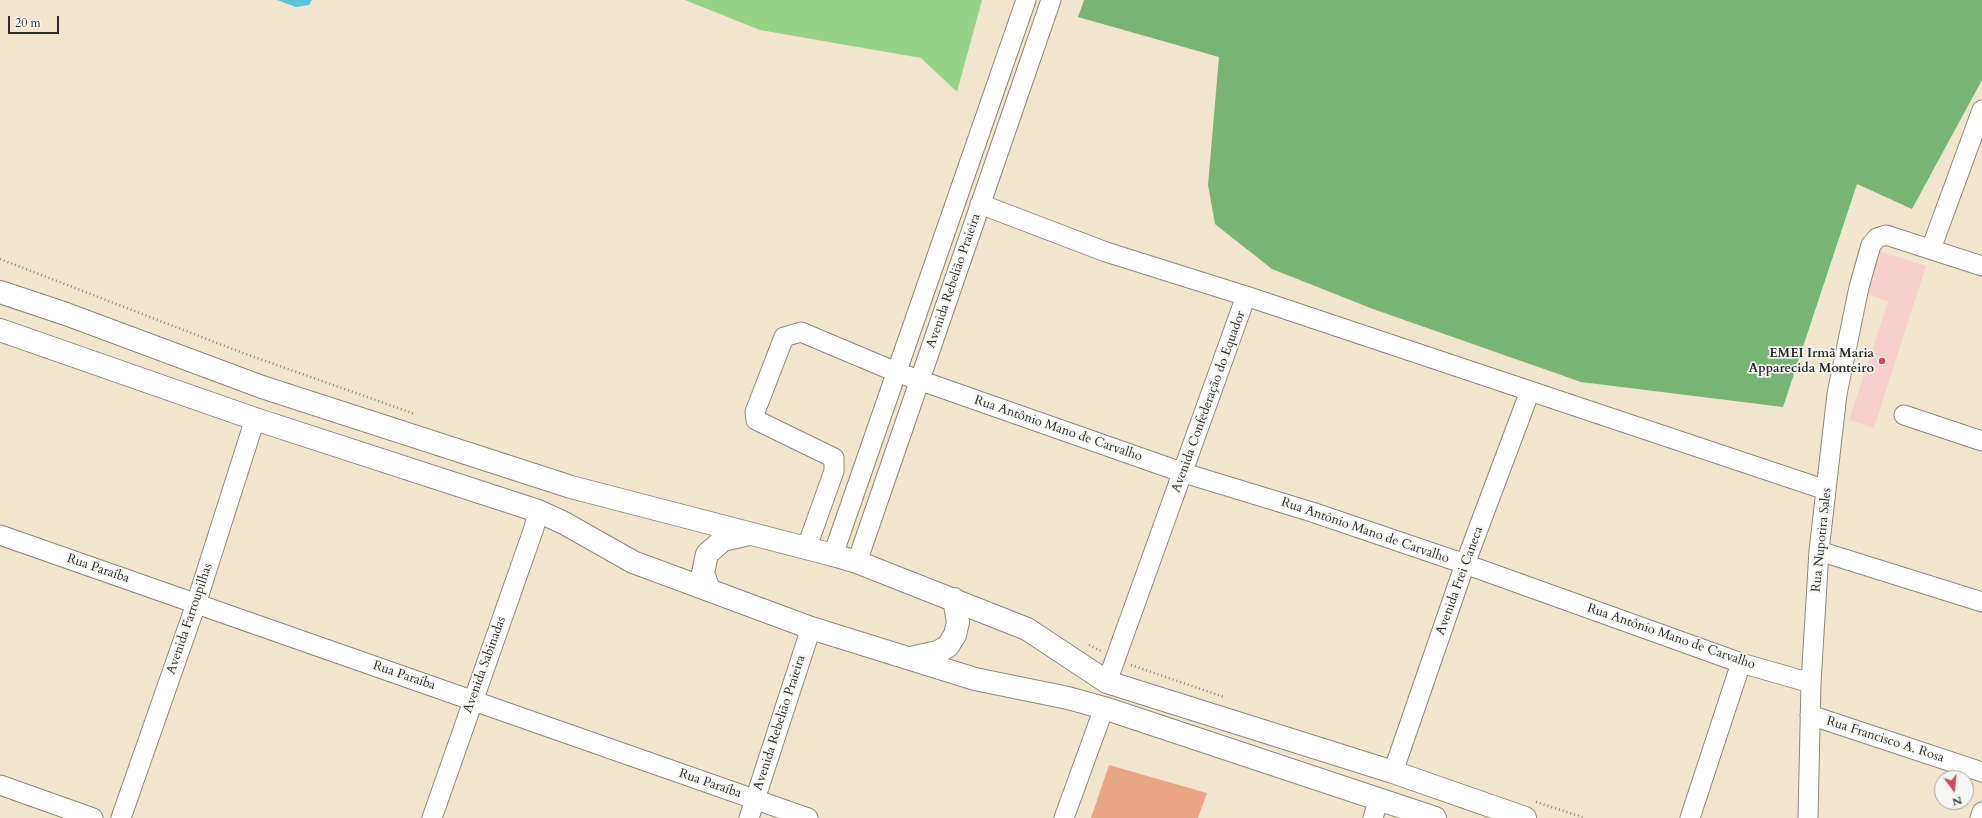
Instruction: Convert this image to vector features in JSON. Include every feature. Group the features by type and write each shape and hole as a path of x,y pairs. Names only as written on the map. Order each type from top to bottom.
{"main road":[{"path":"0,292 66,314 262,387 556,482 750,534 833,554 857,562 954,599 1026,629 1107,682 1393,772 1525,818"},
{"path":"0,330 255,419 538,511 564,523 633,562 811,628 975,679 1068,698 1104,708 1376,808 1435,818"},
{"path":"709,590 704,573 706,554 723,540 750,534"},
{"path":"906,658 931,654 948,646 955,635 958,622 954,599"}],"street":[{"name":"Avenida Rebelião Praieira","path":"833,554 1026,0"},
{"name":"Avenida Rebelião Praieira","path":"857,562 1051,0"},
{"path":"1982,110 1931,249 1982,266"},
{"name":"Avenida Confederação do Equador","path":"980,204 1106,252 1246,296 1184,473 1107,682"},
{"path":"949,220 972,227"},
{"name":"Rua Nupotira Sales","path":"1808,818 1810,683 1819,551 1837,394 1865,265 1871,245 1877,238 1886,235 1931,249"},
{"path":"1246,296 1826,490"},
{"name":"Rua Antônio Mano de Carvalho","path":"805,548 809,541 834,471 834,458 756,420 755,412 784,337 801,332 896,372 1184,473 1312,512 1465,564 1741,663 1810,683"},
{"name":"Avenida Frei Caneca","path":"1393,772 1465,564 1530,391"},
{"path":"1904,415 1982,441"},
{"name":"Avenida Farroupilhas","path":"121,818 196,604 255,419"},
{"name":"Avenida Sabinadas","path":"432,818 472,700 534,528 538,511"},
{"name":"Rua Paraíba","path":"0,535 808,818"},
{"path":"1819,551 1982,602"},
{"name":"Avenida Rebelião Praieira","path":"748,818 811,628"},
{"path":"1690,818 1741,663"},
{"path":"1064,818 1104,708"},
{"name":"Rua Francisco A. Rosa","path":"1810,715 1982,772"},
{"path":"0,785 93,818"},
{"path":"1980,818 1982,812"}],"shaded area":[{"name":"EMEI Irmã Maria Apparecida Monteiro","path":"1879,251 1926,266 1874,428 1849,420 1888,302 1868,294"}],"green space":[{"path":"685,0 982,0 957,92 921,58 760,30"},
{"path":"1084,0 1982,0 1982,80 1912,209 1857,184 1783,407 1581,382 1373,309 1272,269 1215,224 1208,185 1219,57 1078,17"}],"water":[{"path":"277,0 312,0 309,5 296,7"}],"building":[{"path":"1109,765 1207,793 1198,818 1091,818"}],"place":[{"name":"EMEI Irmã Maria Apparecida Monteiro","path":"1882,361"}]}
